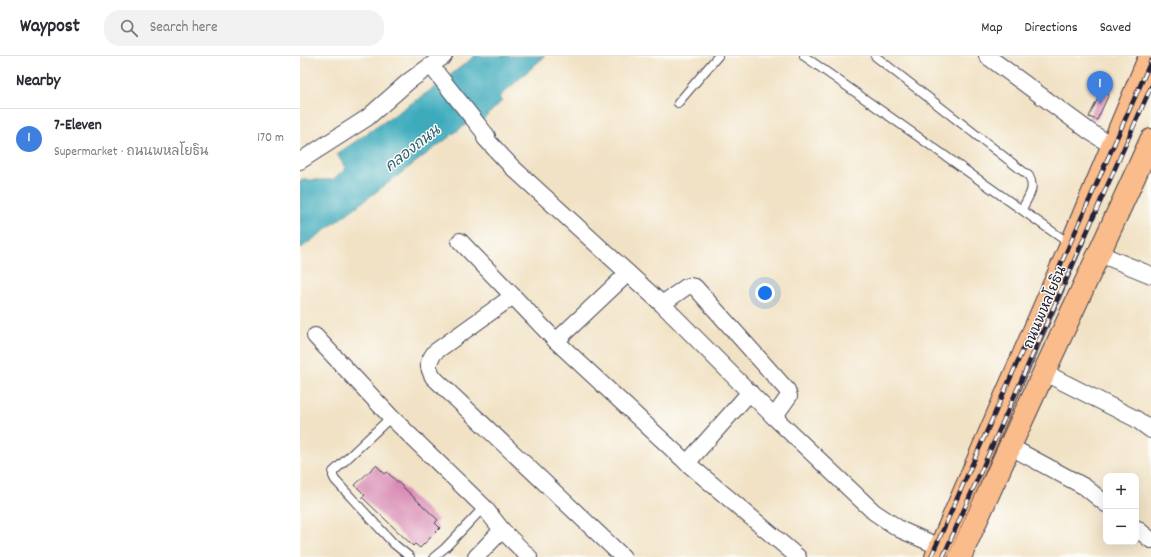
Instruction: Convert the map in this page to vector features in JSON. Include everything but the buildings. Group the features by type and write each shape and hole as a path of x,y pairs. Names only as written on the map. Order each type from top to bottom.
{"main road":[{"name":"ถนนพหลโยธิน","path":"938,552 1072,242 1150,56"},
{"name":"ถนนพหลโยธิน","path":"960,557 1010,443 1100,254 1151,140"},
{"path":"1072,242 1083,253 1090,255 1100,254"},
{"path":"988,435 1010,443"}],"street":[{"path":"300,161 367,118 409,81 444,56"},
{"path":"986,56 1112,146"},
{"path":"431,66 483,133 512,167 662,304 774,417 874,512 938,552"},
{"path":"460,241 556,341 687,463 798,557"},
{"path":"1100,254 1151,276"},
{"path":"556,341 628,273"},
{"path":"662,304 686,287 695,287 787,390 789,396 774,417"},
{"path":"513,296 435,352 428,365 430,371 433,377 623,557"},
{"path":"315,336 391,417 484,507 502,530 529,557"},
{"path":"1043,372 1136,419 1151,430"},
{"path":"687,463 750,392"},
{"path":"1010,443 1085,487 1103,502"},
{"path":"476,557 502,530"},
{"path":"1139,530 1151,540"}],"lane":[{"path":"678,103 718,56"},
{"path":"804,56 1022,210 1072,242"},
{"path":"875,56 1028,176 1031,181 1032,189 1022,210"},
{"path":"391,417 333,472 333,476 394,544 410,557"},
{"path":"434,557 445,548 484,507"}],"water":[{"name":"คลองถนน","path":"475,56 545,56 499,97 502,101 482,121 477,116 300,249 300,180 332,180 346,169 337,154 431,90"}],"railway":[{"path":"931,557 1151,61"},
{"path":"943,557 1151,87"}],"place":[{"name":"7-Eleven","path":"1100,104"}]}
